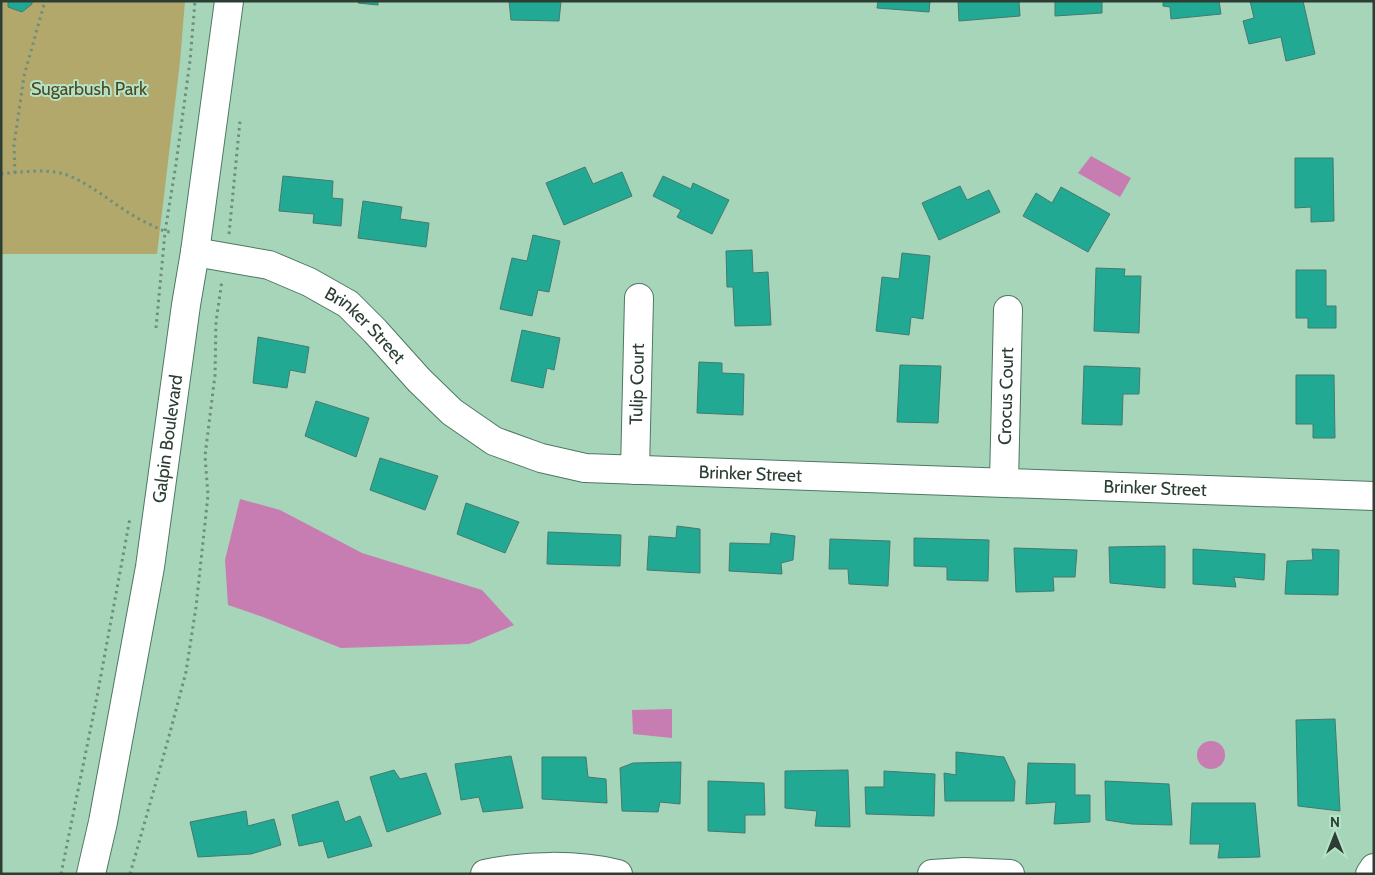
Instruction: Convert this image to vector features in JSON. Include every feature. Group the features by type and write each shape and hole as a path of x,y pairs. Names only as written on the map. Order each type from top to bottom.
{"street":[{"name":"Galpin Boulevard","path":"91,874 103,822 150,567 186,305 197,243 229,1"},
{"name":"Brinker Street","path":"197,243 226,258 269,265 309,282 348,304 419,380 452,412 494,441 541,458 585,468 1374,496"},
{"name":"Tulip Court","path":"635,470 638,298"},
{"name":"Crocus Court","path":"1004,482 1008,310"},
{"path":"485,874 528,868 568,867 618,874"},
{"path":"1370,874 1374,868"},
{"path":"932,874 964,872 1010,874"}],"path":[{"path":"15,173 14,145 24,76 45,1"},
{"path":"155,337 165,232 190,61 195,1"},
{"path":"130,874 186,672 196,607 208,495 205,456 215,375 216,322 226,258 240,120"},
{"path":"1,174 45,171 66,175 138,218 165,232 197,243"},
{"path":"61,874 96,702 130,514"}],"green space":[{"name":"Sugarbush Park","path":"1,1 185,1 180,62 157,254 1,254"}],"shaded area":[{"path":"1091,156 1131,178 1120,197 1078,173"},
{"path":"240,499 280,510 362,553 482,590 514,625 469,644 341,648 228,605 225,560"},
{"path":"672,709 672,738 633,734 632,710"},
{"path":"1211,741 1221,745 1225,755 1221,765 1211,769 1201,765 1197,755 1201,745"}],"building":[{"path":"8,1 32,1 32,4 22,12 8,7"},
{"path":"359,1 378,1 378,5 358,3"},
{"path":"509,1 561,1 559,21 511,20"},
{"path":"878,1 930,1 929,12 877,8"},
{"path":"958,1 1019,1 1020,16 959,21"},
{"path":"1055,1 1102,1 1102,13 1055,16"},
{"path":"1163,1 1219,1 1221,14 1171,19 1170,7 1163,6"},
{"path":"1250,1 1303,1 1315,54 1286,61 1281,37 1249,44 1243,21 1254,18"},
{"path":"1295,158 1333,158 1334,221 1311,222 1311,207 1295,208"},
{"path":"585,167 593,184 622,172 632,196 564,225 546,183"},
{"path":"283,176 333,181 332,198 343,199 341,226 313,223 314,214 279,211"},
{"path":"663,176 691,189 693,183 729,200 712,234 677,217 681,210 653,196"},
{"path":"960,186 967,200 989,190 1000,212 939,240 922,203"},
{"path":"1061,187 1110,214 1088,252 1023,216 1036,193 1052,203"},
{"path":"363,201 402,207 400,219 429,223 426,247 358,238"},
{"path":"533,235 560,241 549,292 538,290 532,316 500,309 512,258 527,261"},
{"path":"752,250 753,273 768,272 771,325 735,326 733,287 727,287 726,251"},
{"path":"902,253 930,256 923,319 911,317 909,335 876,331 882,277 899,279"},
{"path":"1096,268 1125,269 1124,276 1141,276 1139,333 1094,331"},
{"path":"1296,270 1326,270 1326,306 1336,306 1336,328 1308,328 1308,318 1296,318"},
{"path":"522,330 560,338 554,370 547,368 543,388 511,381"},
{"path":"258,337 309,347 305,373 290,370 287,388 253,383"},
{"path":"699,362 722,363 722,373 744,374 743,415 697,413"},
{"path":"900,365 941,366 938,423 897,422"},
{"path":"1084,366 1140,368 1139,394 1123,394 1122,425 1082,424"},
{"path":"1296,375 1334,375 1335,438 1313,438 1313,424 1296,424"},
{"path":"316,401 369,418 356,457 305,436"},
{"path":"380,458 438,476 425,510 370,490"},
{"path":"466,503 519,522 505,553 457,534"},
{"path":"677,526 700,529 700,573 647,570 649,536 676,538"},
{"path":"548,532 621,535 620,566 547,564"},
{"path":"771,533 795,536 793,560 781,563 782,574 729,571 730,543 770,544"},
{"path":"914,538 989,540 988,581 947,580 947,567 914,566"},
{"path":"830,539 890,541 888,586 849,584 848,569 829,569"},
{"path":"1165,546 1165,588 1110,583 1109,547"},
{"path":"1014,548 1077,550 1075,577 1053,577 1054,591 1016,592"},
{"path":"1193,549 1265,554 1264,580 1234,577 1236,587 1193,584"},
{"path":"1312,549 1339,550 1338,595 1285,594 1287,561 1313,560"},
{"path":"1335,719 1340,811 1298,806 1296,720"},
{"path":"956,752 1004,757 1015,781 1014,801 945,801 944,773 956,775"},
{"path":"511,756 523,808 483,812 479,797 461,800 455,764"},
{"path":"542,757 586,757 588,777 606,779 607,803 542,799"},
{"path":"681,762 680,804 660,802 658,812 622,811 620,768 633,763"},
{"path":"1028,763 1075,764 1075,795 1090,795 1090,822 1054,824 1056,802 1026,804"},
{"path":"394,770 400,779 426,773 441,814 387,832 370,777"},
{"path":"848,770 850,827 815,826 817,811 785,808 785,771"},
{"path":"884,771 935,774 934,816 866,814 865,787 884,787"},
{"path":"708,781 764,783 765,815 745,815 745,833 708,831"},
{"path":"1105,781 1169,784 1172,825 1132,824 1106,820"},
{"path":"338,801 345,822 360,816 372,846 328,858 323,841 299,846 292,815"},
{"path":"1192,803 1255,803 1260,857 1218,858 1220,844 1190,844"},
{"path":"246,811 248,826 274,819 281,845 251,854 198,857 190,822"}]}
